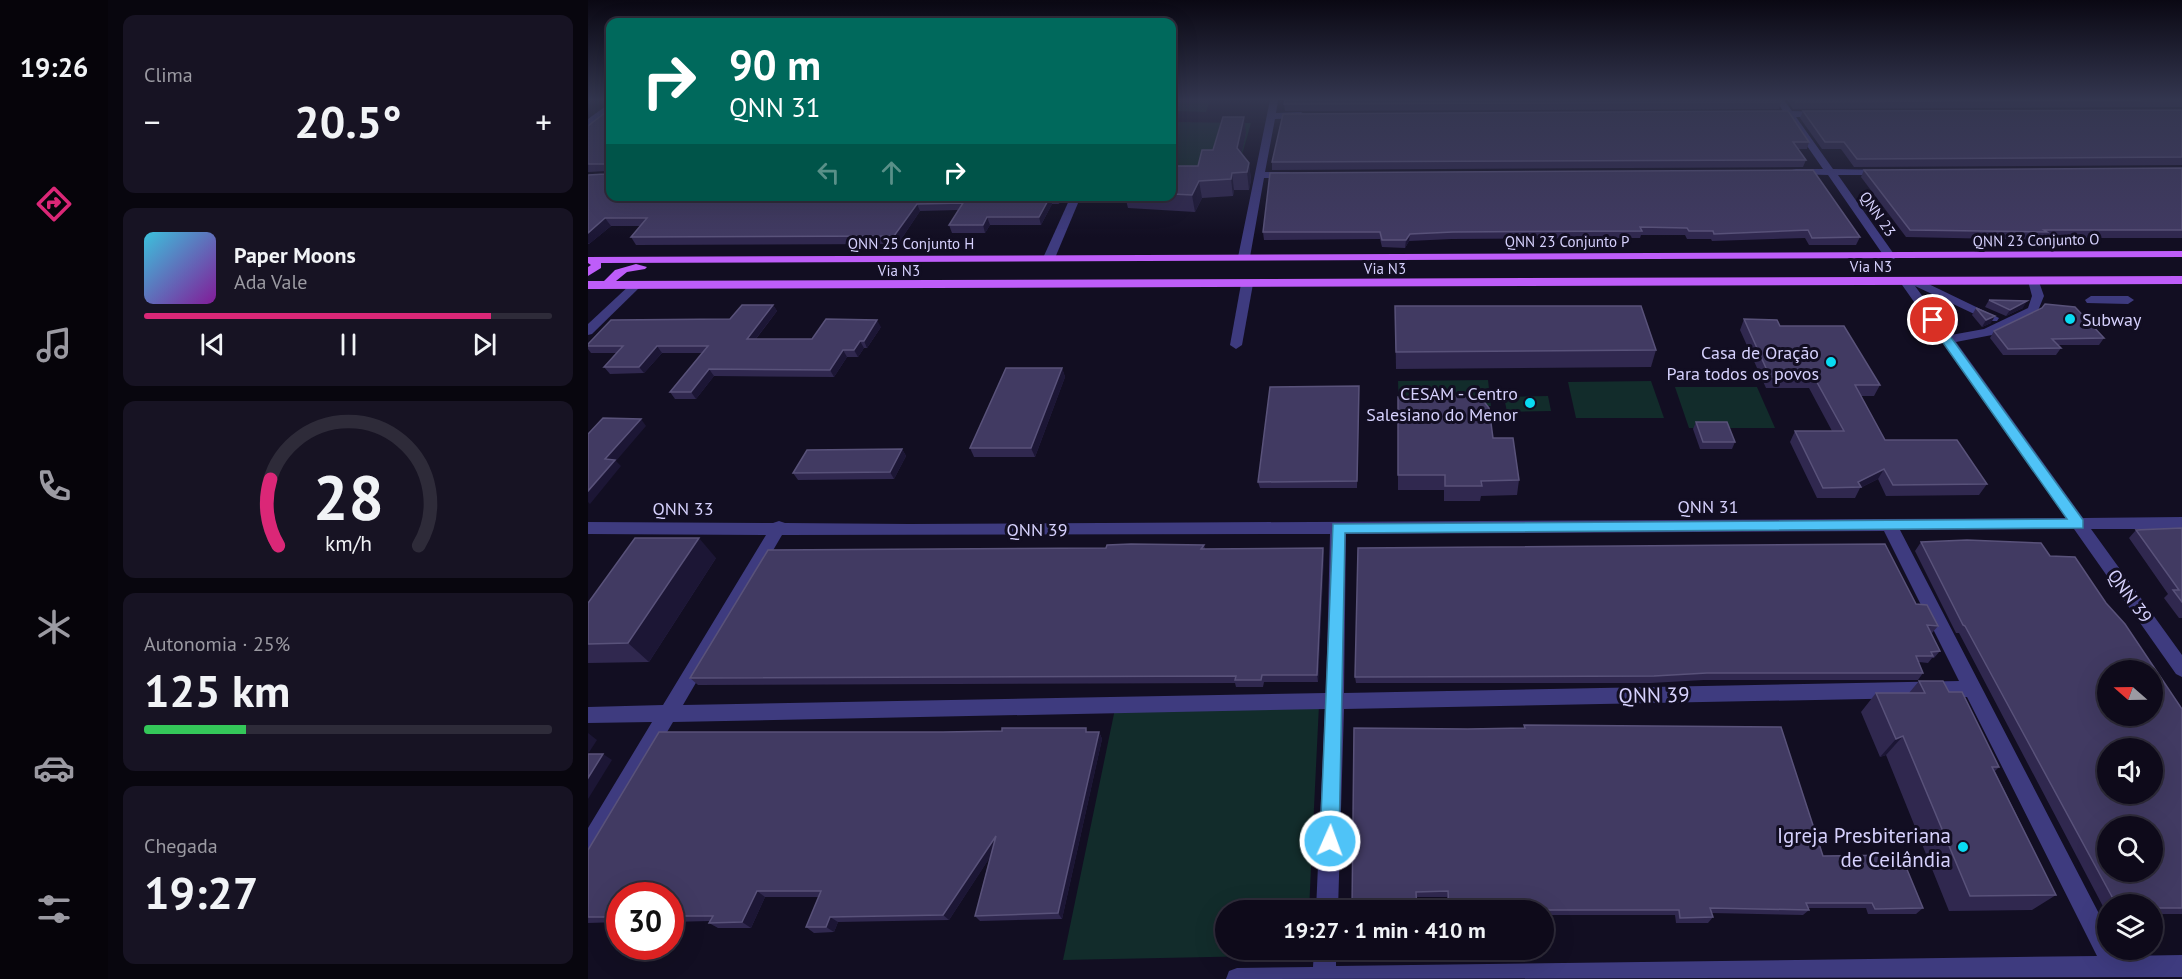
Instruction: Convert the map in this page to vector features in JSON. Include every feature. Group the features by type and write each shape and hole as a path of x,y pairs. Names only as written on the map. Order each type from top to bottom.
{"main road":[{"name":"QNN 23 Conjunto O","path":"1890,257 2180,254"},
{"path":"1392,283 1465,275 1554,275 1563,272 1565,263 1552,256"},
{"path":"1606,282 1590,274 1591,265 1600,262 1701,262 1784,256"},
{"name":"QNN 23 Conjunto P","path":"1244,257 1890,257"},
{"path":"1049,258 1244,257"},
{"path":"589,260 773,258"},
{"path":"615,285 609,282 609,278 630,267 699,266 773,258"},
{"name":"QNN 25 Conjunto H","path":"773,258 1049,258"},
{"path":"588,273 597,266 594,260 589,260"},
{"path":"1992,281 2101,273 2182,273"},
{"name":"Via N3","path":"588,285 2182,280"}],"street":[{"path":"1244,257 1265,146"},
{"name":"QNN 23","path":"1812,146 1890,257"},
{"path":"1783,172 1889,172"},
{"path":"1259,175 1295,175"},
{"path":"1049,258 1074,201"},
{"path":"1910,281 2007,324"},
{"path":"1910,281 1947,340 2078,524"},
{"path":"1947,340 1988,332 2033,310 2038,296 2034,281"},
{"path":"1236,345 1247,284"},
{"path":"588,331 636,285"},
{"path":"2091,300 2128,300"},
{"name":"QNN 31","path":"1338,528 2182,523"},
{"name":"QNN 39","path":"2078,524 2182,669"},
{"path":"1889,525 2114,967"},
{"path":"588,847 779,527"},
{"name":"QNN 39","path":"779,527 909,530 1338,528"},
{"name":"QNN 33","path":"588,528 779,527"},
{"path":"1327,900 1335,702 1338,528"},
{"name":"QNN 39","path":"588,714 1335,702 1972,688"},
{"path":"1324,977 1325,960"},
{"path":"1237,979 2182,966"}],"green space":[{"path":"1176,146 1245,146 1239,165 1176,178"},
{"path":"1488,380 1491,406 1399,407 1398,381"},
{"path":"1651,381 1664,418 1576,418 1568,382"},
{"path":"1675,387 1757,387 1775,428 1689,428"},
{"path":"1548,396 1551,411 1507,412 1504,397"},
{"path":"1116,704 1319,705 1309,900 1215,900 1215,957 1063,960"}],"building":[{"path":"588,146 606,146 606,164 588,164"},
{"path":"1214,146 1238,146 1249,163 1247,172 1232,173 1231,179 1199,181 1192,195 1176,194 1176,168 1198,166 1202,150 1213,150"},
{"path":"1276,146 1796,146 1806,160 1272,162"},
{"path":"1847,146 2182,146 2182,157 1857,159"},
{"path":"2182,168 2182,230 2044,230 2047,232 1910,230 1864,170"},
{"path":"606,169 606,201 1048,201 1039,217 987,217 983,225 949,225 963,203 917,204 894,236 631,237 647,218 605,218 588,233 588,175 605,174"},
{"path":"1813,170 1860,237 1812,238 1808,230 1714,234 1713,231 1689,231 1687,228 1640,227 1642,231 1410,234 1406,240 1382,240 1380,232 1263,232 1270,173"},
{"path":"1989,300 2027,301 2010,310"},
{"path":"2045,304 2075,307 2104,338 2052,339 2061,348 2008,349 1994,331 2042,308"},
{"path":"742,305 773,305 747,339 812,339 826,319 877,320 864,341 860,341 854,350 843,350 830,370 709,369 691,392 670,392 708,346 657,346 639,367 604,367 623,346 588,346 611,320 730,319"},
{"path":"1395,306 1641,306 1656,350 1396,352"},
{"path":"1976,308 1995,316 1986,320"},
{"path":"1744,319 1777,320 1780,326 1844,326 1880,385 1855,385 1885,440 1957,440 1987,484 1893,485 1884,469 1858,482 1861,487 1823,488 1795,431 1844,431 1814,377 1770,377"},
{"path":"1006,368 1062,368 1031,448 970,448"},
{"path":"1359,386 1357,481 1258,482 1270,387"},
{"path":"1468,396 1482,399 1489,408 1493,438 1513,438 1519,480 1481,481 1482,486 1445,486 1445,475 1398,475 1398,397"},
{"path":"603,418 641,419 605,459 615,460 588,491 588,434"},
{"path":"1696,422 1727,422 1735,442 1703,442"},
{"path":"902,449 890,472 793,473 807,450"},
{"path":"2182,528 2182,602 2173,590 2179,590 2136,530"},
{"path":"635,538 699,538 628,643 588,644 588,603"},
{"path":"1967,540 2041,543 2050,556 2075,557 2149,660 2097,660 2097,726 2163,726 2163,681 2182,709 2182,908 2163,908 2163,894 2111,894 2104,882 2163,882 2163,816 2097,816 2097,869 1963,625 1921,542"},
{"path":"1885,544 1916,604 1927,605 1938,626 1927,625 1940,651 1931,652 1933,656 1916,656 1923,673 1355,677 1358,548"},
{"path":"1107,545 1204,545 1201,549 1323,548 1317,675 1262,675 1261,680 1235,680 1236,676 690,678 768,550 1106,548"},
{"path":"1919,681 1943,681 1949,692 1962,692 1999,767 1992,767 2056,895 1970,896 1903,736 1896,739 1876,693 1925,693"},
{"path":"1524,725 1781,727 1823,856 1901,855 1923,908 1875,909 1872,903 1806,903 1809,910 1710,908 1713,917 1680,918 1679,910 1554,910 1554,900 1448,900 1448,891 1416,892 1416,900 1352,900 1354,728 1525,728"},
{"path":"1002,728 1086,728 1086,732 1099,732 1058,913 975,916 996,836 943,915 830,917 826,927 806,927 821,891 757,891 742,922 709,923 713,916 684,916 684,882 606,882 606,917 588,917 588,850 659,732 1002,731"},
{"path":"588,754 603,754 588,778"}],"place":[{"name":"Subway","path":"2070,319"},
{"name":"Casa de Oração Para todos os povos","path":"1831,362"},
{"name":"CESAM - Centro Salesiano do Menor","path":"1530,403"},
{"name":"Igreja Presbiteriana de Ceilândia","path":"1963,847"}],"route":[{"path":"1330,841 1338,528 2078,524 1933,320"}]}
